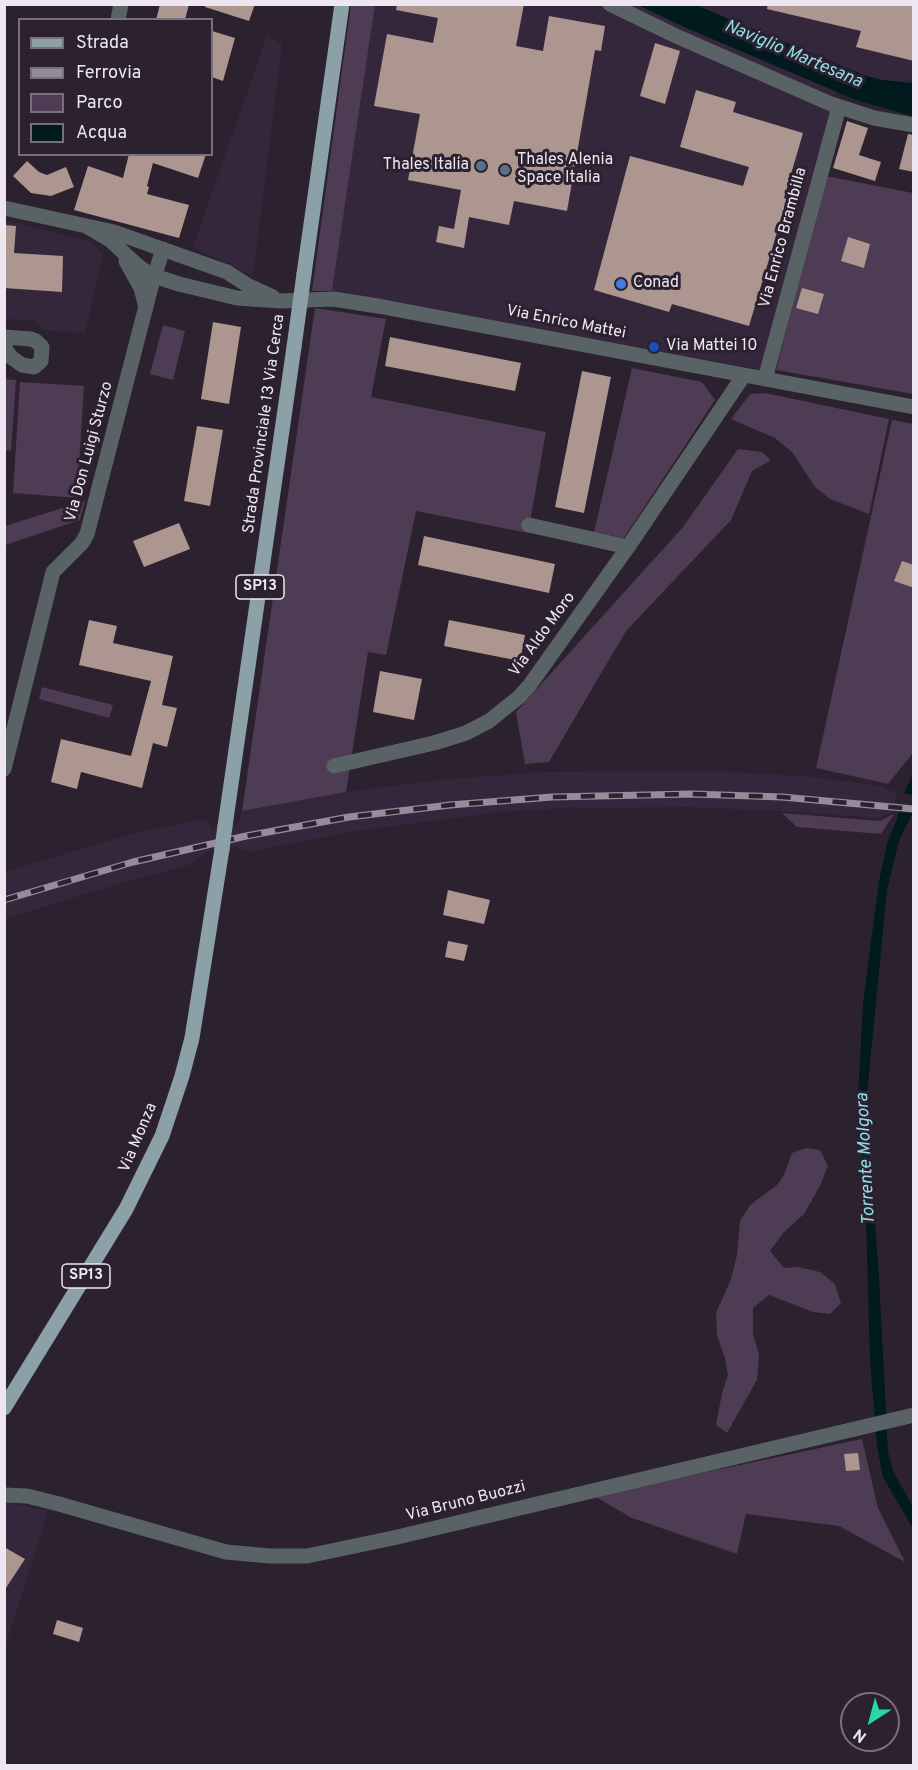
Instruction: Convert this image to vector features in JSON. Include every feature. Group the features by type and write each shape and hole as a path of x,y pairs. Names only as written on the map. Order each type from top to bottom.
{"main road":[{"name":"Strada Provinciale 13 Via Cerca","path":"222,849 342,4"},
{"name":"Via Monza","path":"4,1408 126,1209 162,1136 192,1038 222,849"}],"street":[{"path":"610,4 702,48 839,107 874,118 914,125"},
{"name":"Via Enrico Brambilla","path":"765,379 839,107"},
{"path":"4,208 114,232 228,272 247,285 281,301"},
{"name":"Via Enrico Mattei","path":"88,227 119,247 137,265 155,276 237,298 281,301 333,299 378,306 914,407"},
{"path":"119,247 141,288 146,307"},
{"name":"Via Don Luigi Sturzo","path":"4,769 53,572 82,543 87,534 163,249"},
{"path":"4,337 36,341 42,349 41,361 34,367 25,367 14,360 4,347"},
{"name":"Via Aldo Moro","path":"334,766 466,733 496,716 529,686 628,547 744,375"},
{"path":"529,525 628,547"},
{"name":"Via Bruno Buozzi","path":"4,1495 27,1496 226,1552 270,1556 307,1556 393,1538 910,1416"},
{"name":"Via Bruno Buozzi","path":"4,1482 27,1496"}],"shaded area":[{"path":"375,5 913,5 913,83 838,86 762,370 332,291"},
{"path":"267,36 282,44 253,276 193,247"},
{"path":"4,220 92,242 103,255 85,333 43,330 36,320 5,319"},
{"path":"716,771 814,777 880,786 896,793 894,811 879,818 689,807 570,808 500,812 356,831 249,852 236,847 207,852 189,865 124,882 5,919 4,872 142,831 206,819 211,829 239,823 242,811 346,792 439,780 542,772"},
{"path":"5,1502 48,1511 5,1648"}],"green space":[{"path":"351,4 375,5 332,291 312,291"},
{"path":"826,176 913,193 913,394 776,370"},
{"path":"315,308 386,319 371,397 546,432 528,533 416,511 386,655 368,652 346,792 242,811"},
{"path":"163,325 185,331 173,380 150,374"},
{"path":"632,368 702,382 715,400 624,538 594,532"},
{"path":"4,379 16,380 11,451 5,450"},
{"path":"20,382 84,386 77,498 13,493"},
{"path":"765,393 889,419 869,514 830,499 815,487 792,452 775,438 731,419 750,394"},
{"path":"892,420 913,424 913,753 888,784 816,768"},
{"path":"738,449 762,452 771,460 752,471 731,520 626,631 549,762 525,764 516,712 683,527"},
{"path":"85,501 80,520 5,545 5,526"},
{"path":"42,687 113,705 109,718 39,699"},
{"path":"782,813 880,821 894,814 881,834 797,827"},
{"path":"806,1148 820,1150 828,1166 804,1214 783,1233 770,1251 784,1268 798,1267 820,1272 835,1284 841,1303 830,1314 813,1312 769,1295 753,1308 753,1334 759,1355 757,1380 727,1433 716,1425 728,1375 717,1336 716,1313 731,1279 737,1255 740,1221 750,1205 777,1185 784,1175 792,1153"},
{"path":"862,1439 878,1508 905,1562 839,1526 746,1514 737,1554 632,1518 594,1496"}],"water":[{"name":"Naviglio Martesana","path":"638,5 696,5 866,76 913,83 913,116 856,100"},
{"name":"Torrente Molgora","path":"913,774 913,812 899,841 887,890 866,1104 879,1277 888,1452 893,1471 913,1507 913,1529 883,1477 877,1446 870,1361 866,1216 858,1097 863,1004 879,881 888,840"}],"pier":[{"path":"901,793 913,795 913,813 896,812"}],"building":[{"path":"160,4 189,4 186,18 156,18"},
{"path":"206,4 255,4 249,21 205,7"},
{"path":"397,4 524,4 516,46 543,51 549,16 605,26 601,51 595,50 567,211 514,201 509,225 469,217 464,248 436,242 439,226 454,229 461,190 408,180 420,114 374,106 387,34 433,43 438,18 396,10"},
{"path":"768,4 914,4 914,61 856,47 861,31 767,9"},
{"path":"213,31 235,38 223,81 213,77"},
{"path":"655,43 680,51 665,104 640,96"},
{"path":"696,90 736,102 733,112 803,133 784,198 787,199 749,326 672,304 669,312 594,290 630,156 743,186 749,167 680,147"},
{"path":"847,121 868,128 859,155 881,162 875,181 833,168"},
{"path":"908,134 914,135 914,172 899,169"},
{"path":"128,156 205,156 198,178 153,163 147,194 189,205 179,238 74,210 88,166 123,178"},
{"path":"27,161 39,172 47,175 66,167 74,187 51,196 31,193 13,176"},
{"path":"4,225 16,226 14,253 63,256 62,292 4,288"},
{"path":"848,237 870,244 864,268 841,261"},
{"path":"802,288 824,294 818,314 796,308"},
{"path":"213,322 241,327 229,404 201,399"},
{"path":"390,337 521,363 515,391 385,366"},
{"path":"582,371 611,377 584,513 555,507"},
{"path":"197,426 223,430 210,506 184,501"},
{"path":"179,523 190,549 144,567 133,541"},
{"path":"424,536 555,564 549,593 418,565"},
{"path":"902,561 914,565 914,588 894,581"},
{"path":"89,620 117,626 113,643 173,656 162,705 177,708 167,747 153,743 142,788 81,772 77,789 51,782 61,739 131,756 151,681 79,665"},
{"path":"449,620 525,635 520,661 444,646"},
{"path":"380,671 422,679 414,720 373,712"},
{"path":"448,890 490,900 484,924 443,915"},
{"path":"448,941 468,945 464,961 445,957"},
{"path":"858,1453 860,1470 846,1471 844,1454"},
{"path":"4,1547 25,1559 4,1591"},
{"path":"57,1620 83,1628 79,1642 53,1634"}],"railway":[{"path":"4,900 133,862 246,836 349,817 450,805 552,797 692,794 782,797 914,809"}],"place":[{"name":"Thales Italia","path":"481,166"},
{"name":"Thales Alenia Space Italia","path":"505,170"},
{"name":"Conad","path":"621,284"},
{"name":"Via Mattei 10","path":"654,347"}]}
